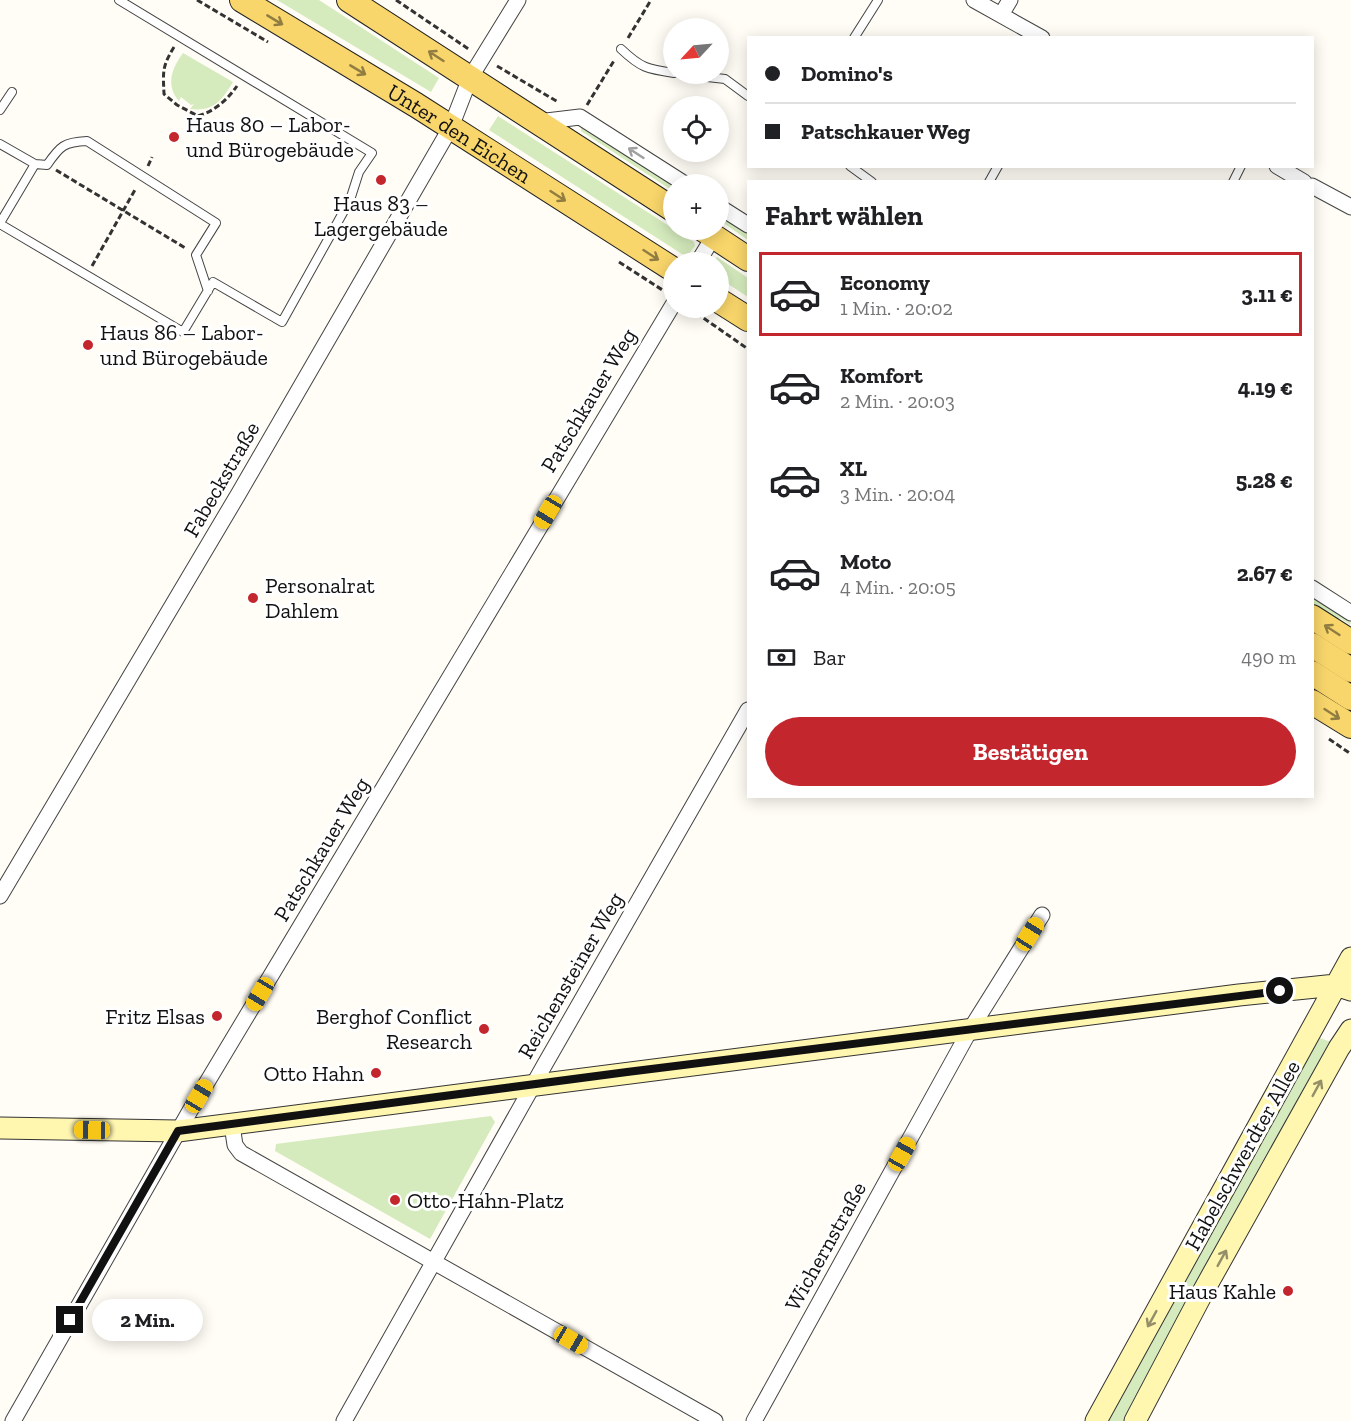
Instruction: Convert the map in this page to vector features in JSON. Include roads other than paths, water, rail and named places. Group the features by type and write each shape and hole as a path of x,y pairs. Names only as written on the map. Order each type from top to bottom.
{"main road":[{"name":"Unter den Eichen","path":"242,0 451,127 663,263"},
{"path":"349,0 663,203"},
{"path":"720,240 747,258"},
{"path":"729,307 747,318"},
{"path":"1314,618 1351,642"},
{"path":"1314,646 1351,670"},
{"path":"1314,674 1351,698"},
{"path":"1314,703 1351,726"},
{"name":"Habelschwerdter Allee","path":"1096,1421 1344,987 1351,958"},
{"path":"0,1128 178,1131 969,1030 1344,987"},
{"name":"Habelschwerdter Allee","path":"1135,1421 1238,1230 1351,1029"}],"street":[{"name":"Fabeckstraße","path":"0,896 239,493 451,127 470,78 518,0"},
{"path":"974,0 1038,36"},
{"path":"1001,15 1010,0"},
{"path":"538,122 579,117 669,174"},
{"path":"1280,168 1301,180"},
{"path":"1314,187 1351,207"},
{"path":"729,213 747,224"},
{"name":"Patschkauer Weg","path":"12,1421 178,1131 665,318"},
{"path":"1314,589 1351,613"},
{"name":"Reichensteiner Weg","path":"344,1421 533,1084 747,712"},
{"name":"Wichernstraße","path":"754,1421 969,1030 1042,915"},
{"path":"232,1125 234,1145 241,1153 715,1421"}],"lane":[{"path":"34,164 0,224 183,332 213,282 282,322 350,200 359,172 372,153 119,0"},
{"path":"855,36 878,0"},
{"path":"621,49 637,64 663,71"},
{"path":"729,82 747,95"},
{"path":"0,110 12,92"},
{"path":"0,144 34,164 47,165 59,148 70,142 87,141 216,223 196,255 208,291"},
{"path":"853,168 869,180"}],"place":[{"name":"Haus 80 – Labor- und Bürogebäude","path":"174,137"},
{"name":"Haus 83 – Lagergebäude","path":"381,180"},
{"name":"Haus 86 – Labor- und Bürogebäude","path":"88,345"},
{"name":"Personalrat Dahlem","path":"253,598"},
{"name":"Fritz Elsas","path":"217,1016"},
{"name":"Berghof Conflict Research","path":"484,1029"},
{"name":"Otto Hahn","path":"376,1073"},
{"name":"Otto-Hahn-Platz","path":"395,1200"},
{"name":"Haus Kahle","path":"1288,1291"}]}
